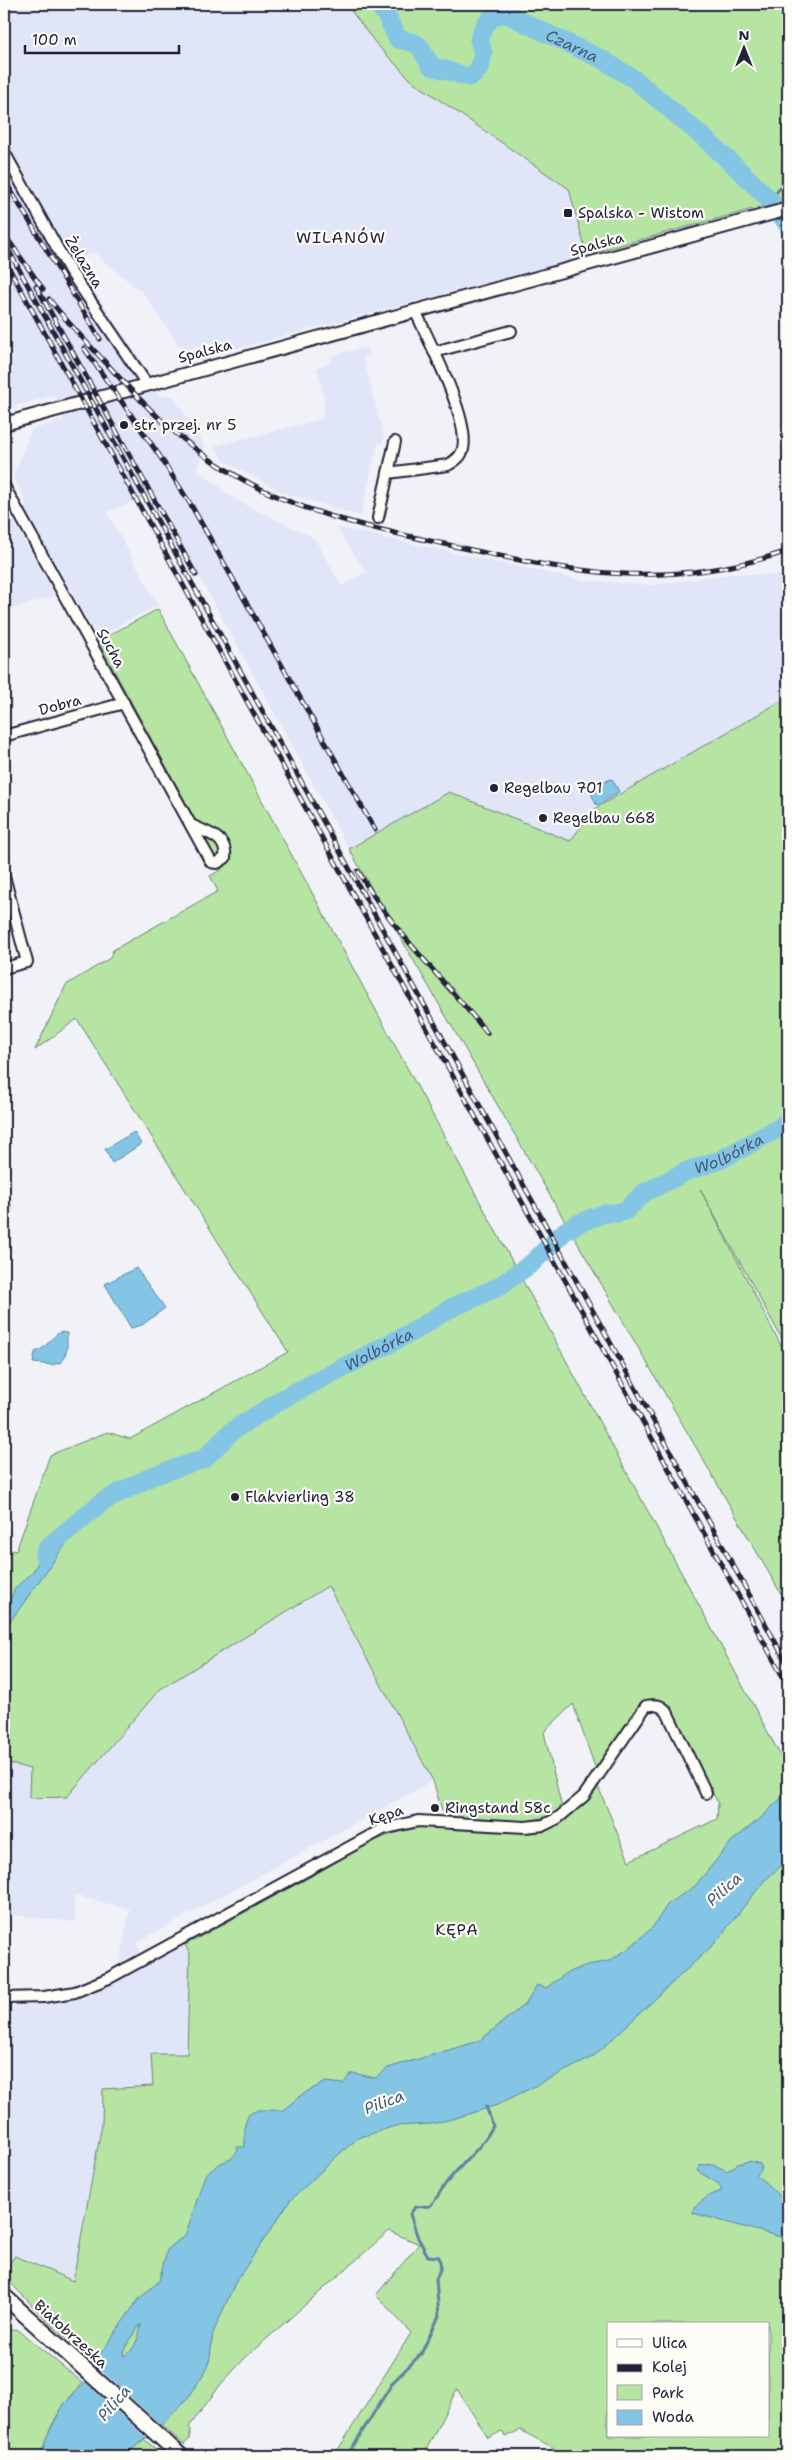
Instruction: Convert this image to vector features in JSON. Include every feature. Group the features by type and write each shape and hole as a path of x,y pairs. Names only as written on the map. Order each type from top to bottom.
{"main road":[{"name":"Białobrzeska","path":"4,2298 43,2330 176,2451"}],"street":[{"name":"Żelazna","path":"4,152 70,271 146,384"},
{"name":"Spalska","path":"4,424 414,310 788,209"},
{"path":"388,473 448,465 456,461 463,449 462,432 453,394 414,310"},
{"path":"434,352 511,331"},
{"path":"378,518 395,442"},
{"name":"Sucha","path":"4,486 191,826"},
{"name":"Dobra","path":"4,736 124,703"},
{"path":"4,876 27,962 4,968"},
{"name":"Kępa","path":"4,1998 44,1997 75,1992 109,1978 383,1829 418,1821 525,1827 544,1825 558,1818 584,1796 646,1706 654,1704 662,1706 668,1712 706,1793"}],"shaded area":[{"path":"4,4 788,4 788,198 564,262 216,354 213,342 183,351 144,294 93,252 74,262 149,372 159,396 173,396 205,447 197,469 236,500 314,538 342,586 366,572 336,527 579,580 651,585 730,574 788,575 788,697 596,808 570,841 449,792 349,849 154,494 107,512 158,605 97,637 25,509 25,499 13,477 31,430 63,420 55,395 4,409"},
{"path":"367,347 369,355 363,357 384,437 383,443 378,442 361,516 284,493 224,461 215,446 322,419 325,402 317,368 331,363 330,356"},
{"path":"4,504 55,596 4,611"},
{"path":"328,1587 432,1781 136,1943 140,1952 120,1962 130,1909 73,1895 75,1922 4,1914 4,1762 30,1769 67,1797 159,1690"},
{"path":"185,1945 190,1954 187,2054 153,2086 103,2089 102,2124 73,2281 15,2256 4,2271 4,2006 44,2005 82,1998"}],"green space":[{"path":"346,4 786,4 786,200 592,253 584,245 569,189 412,81 377,45"},
{"path":"158,609 783,1760 788,1758 788,2456 561,2456 554,2448 520,2430 505,2437 502,2431 488,2438 457,2389 423,2456 334,2456 411,2333 376,2295 419,2244 389,2231 246,2357 221,2384 189,2427 191,2430 189,2439 184,2445 49,2323 4,2276 4,2271 15,2256 73,2281 102,2124 103,2089 153,2086 151,2054 187,2054 190,1954 185,1945 319,1872 348,1854 386,1836 426,1826 442,1825 509,1831 528,1831 546,1828 564,1821 580,1806 597,1784 629,1861 717,1819 718,1803 686,1744 672,1709 665,1703 654,1699 642,1703 596,1770 573,1704 544,1732 562,1808 545,1817 525,1822 444,1817 433,1781 328,1586 159,1690 67,1797 29,1798 30,1769 4,1762 4,1565 12,1550 16,1551 50,1455 107,1432 130,1439 288,1352 77,1019 35,1050 66,985 110,958 113,950 218,891 210,876 222,869 98,641"},
{"path":"788,697 788,1350 700,1189 788,1359 788,1606 349,849 449,792 570,841 596,808"},
{"path":"17,2329 83,2383 57,2416 48,2434 41,2456 4,2456 4,2331"},
{"path":"145,2440 164,2456 122,2456"}],"water":[{"path":"610,779 613,780 619,792 599,805 596,804 590,791"},
{"path":"134,1132 141,1144 112,1163 105,1149"},
{"path":"136,1268 165,1308 142,1325 131,1328 105,1284"},
{"path":"60,1332 67,1333 67,1350 62,1362 52,1365 33,1363 35,1352 39,1351"},
{"path":"54,1535 68,1541 4,1630 4,1608 15,1588 32,1573 43,1554 45,1544"},
{"name":"Pilica","path":"788,1791 788,1860 765,1880 715,1943 593,2057 497,2105 431,2124 395,2126 358,2138 289,2202 235,2283 213,2333 209,2365 191,2394 168,2419 137,2446 120,2456 41,2456 47,2436 64,2404 84,2384 99,2356 138,2300 159,2281 167,2250 186,2234 205,2175 221,2163 231,2159 238,2151 237,2147 245,2147 245,2124 249,2114 258,2110 283,2110 304,2093 326,2082 343,2084 351,2074 376,2078 388,2068 479,2041 525,2004 537,1985 546,1988 565,1974 587,1965 609,1961 628,1949 652,1928 668,1904 695,1886 731,1842 762,1817","holes":["141,2324 138,2338 133,2347 123,2356 129,2340"]},
{"path":"749,2161 760,2164 762,2169 756,2176 788,2202 788,2239 693,2213 694,2207 710,2195 722,2191 719,2184 697,2171 699,2166 713,2164 727,2171 738,2164"}],"pier":[{"path":"93,2363 163,2427 148,2439 83,2380"}],"waterway":[{"name":"Czarna","path":"378,4 398,39 415,43 420,47 431,66 468,77 475,74 480,67 483,53 479,40 484,27 492,17 504,13 603,60 634,79 703,137 770,200 788,225"},
{"path":"770,200 782,186 788,91"},
{"name":"Wolbórka","path":"44,1555 48,1547 102,1502 152,1476 204,1459 232,1431 284,1398 414,1331 449,1309 498,1287 532,1263 565,1231 579,1223 605,1213 618,1213 626,1210 644,1193 687,1171 720,1160 779,1128 788,1120"},
{"path":"347,2456 393,2382 421,2354 439,2316 436,2279 441,2267 439,2257 428,2256 418,2238 410,2214 415,2207 430,2206 450,2178 488,2135 493,2126 486,2106"}],"railway":[{"path":"4,179 100,339"},
{"path":"4,234 43,289"},
{"path":"4,242 788,1665"},
{"path":"4,259 788,1686"},
{"path":"36,286 196,575"},
{"path":"49,299 134,393 177,434 208,458 250,484 302,507 356,524 486,553 572,569 614,573 655,574 697,571 742,564 788,551"},
{"path":"84,348 159,455 191,505 375,830"},
{"path":"358,871 403,935 487,1033"}],"place":[{"name":"Spalska - Wistom","path":"568,213"},
{"name":"str. przej. nr 5","path":"124,425"},
{"name":"Regelbau 701","path":"494,788"},
{"name":"Regelbau 668","path":"543,818"},
{"name":"Flakvierling 38","path":"235,1497"},
{"name":"Ringstand 58c","path":"435,1808"}],"district":[{"name":"WILANÓW","path":"341,237"},
{"name":"KĘPA","path":"457,1929"}]}
